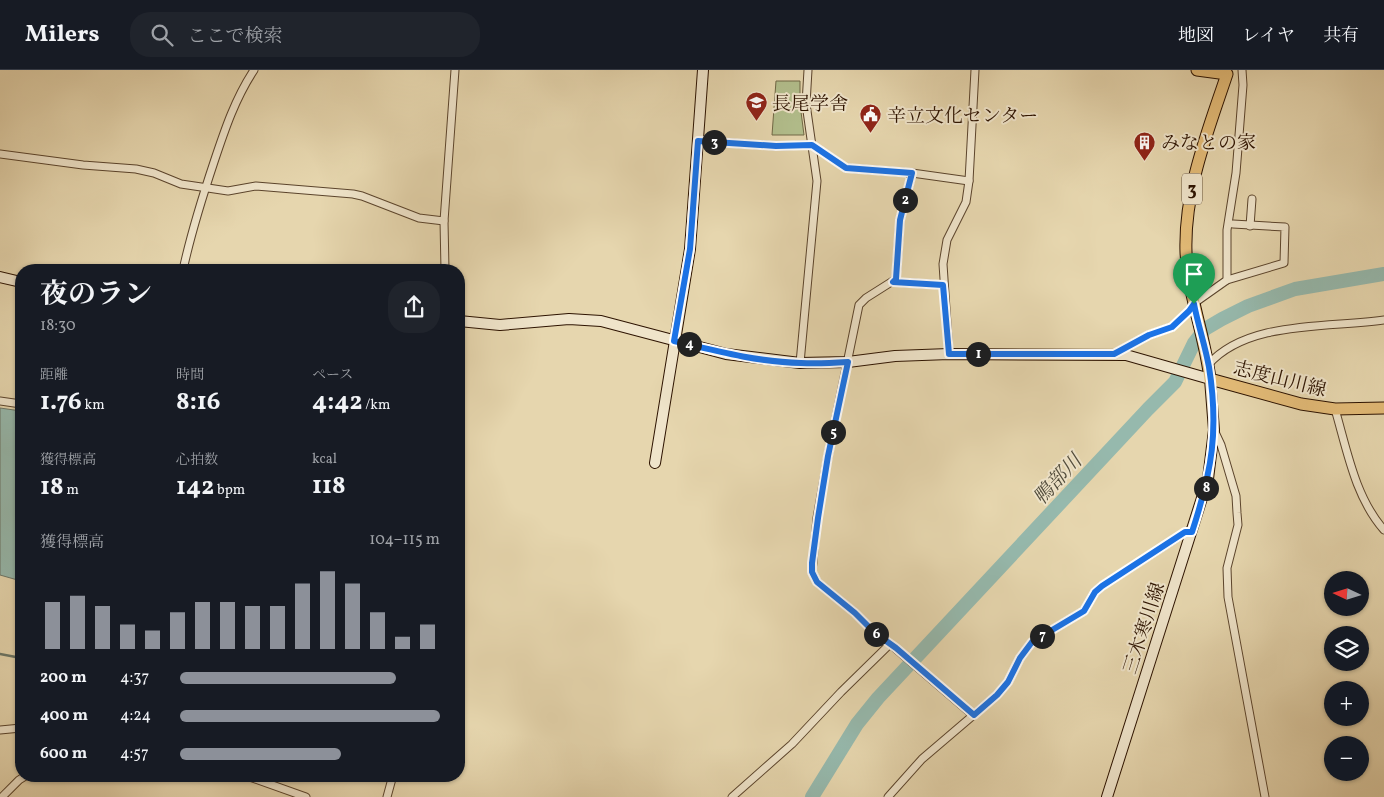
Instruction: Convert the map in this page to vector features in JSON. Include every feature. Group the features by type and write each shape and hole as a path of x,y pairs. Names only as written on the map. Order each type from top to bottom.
{"main road":[{"name":"志度山川線","path":"1197,70 1227,72 1206,135 1189,205 1186,252 1194,306 1210,379 1301,404 1335,409 1384,408"}],"street":[{"path":"184,264 194,224 230,114 254,70"},
{"path":"445,264 444,221 455,70"},
{"path":"655,463 690,249 703,70"},
{"path":"800,363 817,181 806,104 808,70"},
{"path":"949,354 943,264 947,240 966,202 969,181 975,70"},
{"path":"1227,280 1227,230 1236,173 1243,85 1242,70"},
{"path":"698,141 776,146 812,145 846,168 912,173 969,181"},
{"path":"0,154 83,165 136,168 181,184 228,191 256,186 353,194 419,218 444,221"},
{"path":"912,173 900,220 896,279 866,298 859,305 828,456 812,572 817,582 974,715"},
{"path":"1250,226 1252,199"},
{"path":"1114,354 1149,335 1172,327 1194,306 1227,280 1284,263 1285,228 1233,224"},
{"path":"0,277 15,281"},
{"path":"893,282 943,285"},
{"path":"465,322 500,325 569,319 601,321 726,354 800,363 848,362 895,356 949,354 1114,354 1153,362 1210,379"},
{"path":"1208,364 1217,355 1243,339 1268,332 1384,320"},
{"name":"三木寒川線","path":"1107,797 1208,479 1214,430 1210,379"},
{"path":"0,401 15,403"},
{"path":"1335,409 1366,505 1384,530"},
{"path":"1214,430 1221,445 1236,496 1238,525 1227,568 1228,597 1265,797"},
{"path":"888,797 922,759 997,695 1008,682 1020,658 1032,642 1084,611 1095,592 1102,586 1185,532 1192,532"},
{"path":"732,797 792,744 840,692 893,646"},
{"path":"0,730 15,729"},
{"path":"2,797 17,782"},
{"path":"264,782 306,797"},
{"path":"387,797 391,782"}],"green space":[{"path":"776,81 800,81 800,104 804,135 772,135"}],"water":[{"path":"0,408 15,410 15,579 0,575"}],"waterway":[{"name":"鴨部川","path":"812,797 857,724 878,698 1175,382 1194,343 1205,329 1248,306 1295,289 1384,274"},
{"path":"0,654 15,657"}],"place":[{"name":"長尾学舎","path":"756,122"},
{"name":"辛立文化センター","path":"871,134"},
{"name":"みなとの家","path":"1145,161"}],"route":[{"path":"698,141 776,146 812,145 846,168 912,173 900,220 896,279 893,282 943,285 949,354 1114,354 1149,335 1172,327 1194,304 1208,365 1214,430 1208,479 1192,532 1185,532 1102,586 1095,592 1084,611 1032,642 1020,658 1008,682 997,695 974,715 896,648 875,633 813,577 812,563 828,456 848,362 800,363 768,360 726,354 674,341 690,249 698,141"}]}
